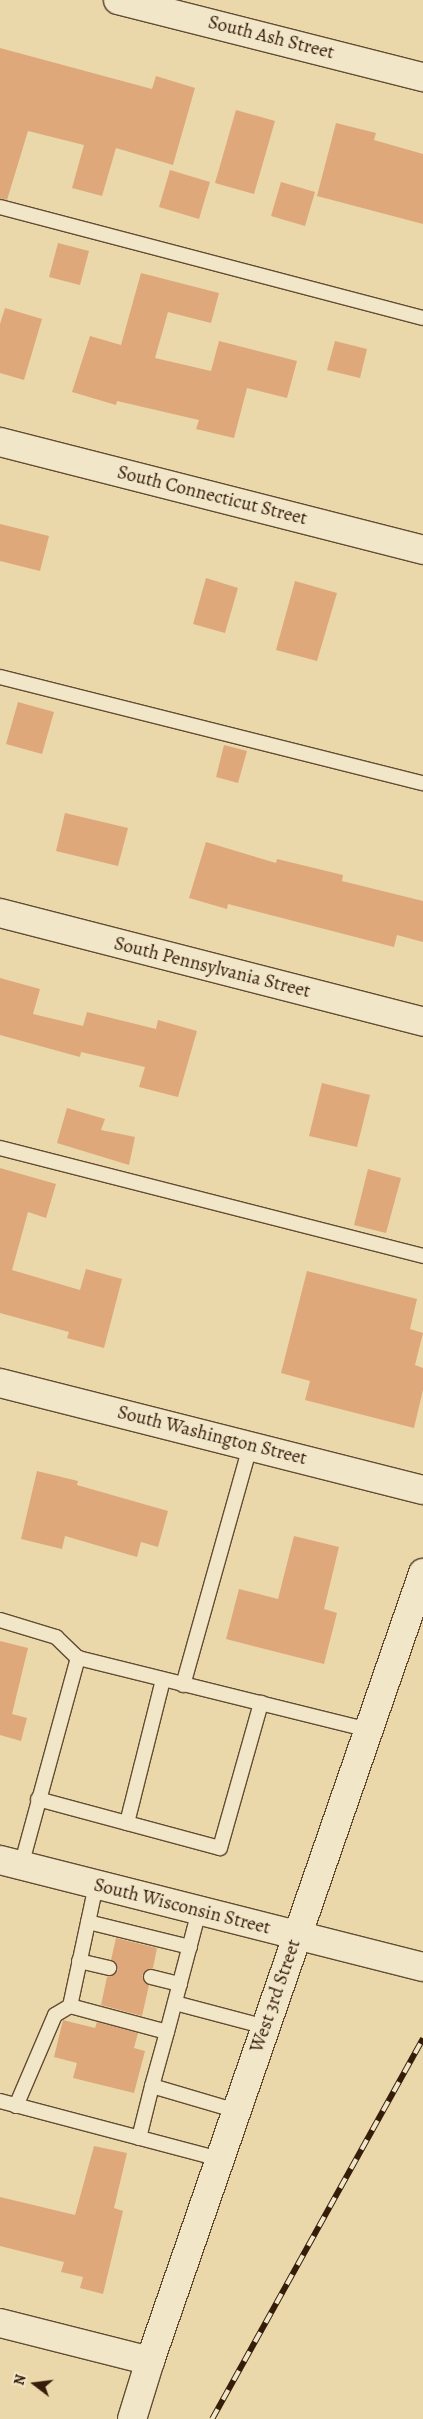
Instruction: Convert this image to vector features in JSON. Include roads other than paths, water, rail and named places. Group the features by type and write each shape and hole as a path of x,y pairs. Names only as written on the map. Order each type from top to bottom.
{"street":[{"name":"South Ash Street","path":"118,0 423,77"},
{"name":"South Connecticut Street","path":"0,442 423,550"},
{"name":"South Pennsylvania Street","path":"0,913 423,1022"},
{"name":"South Washington Street","path":"0,1383 423,1490"},
{"name":"West 3rd Street","path":"132,2419 150,2361 423,1573"},
{"name":"South Wisconsin Street","path":"11,1863 297,1937 423,1967"},
{"path":"0,2323 150,2361"}],"lane":[{"path":"0,207 423,318"},
{"path":"0,677 423,783"},
{"path":"0,1148 423,1256"},
{"path":"184,1685 250,1446"},
{"path":"0,1620 56,1637 78,1658 369,1730"},
{"path":"11,1863 38,1799 78,1658"},
{"path":"127,1823 163,1680"},
{"path":"38,1799 220,1848 261,1703"},
{"path":"70,2006 96,1885"},
{"path":"139,2138 199,1911"},
{"path":"88,1922 190,1947"},
{"path":"79,1961 109,1968"},
{"path":"151,1977 180,1984"},
{"path":"175,2003 266,2027"},
{"path":"16,2106 55,2015 70,2006 167,2032"},
{"path":"152,2086 237,2111"},
{"path":"0,2101 220,2159"}],"railway":[{"path":"212,2419 423,2039"}]}
